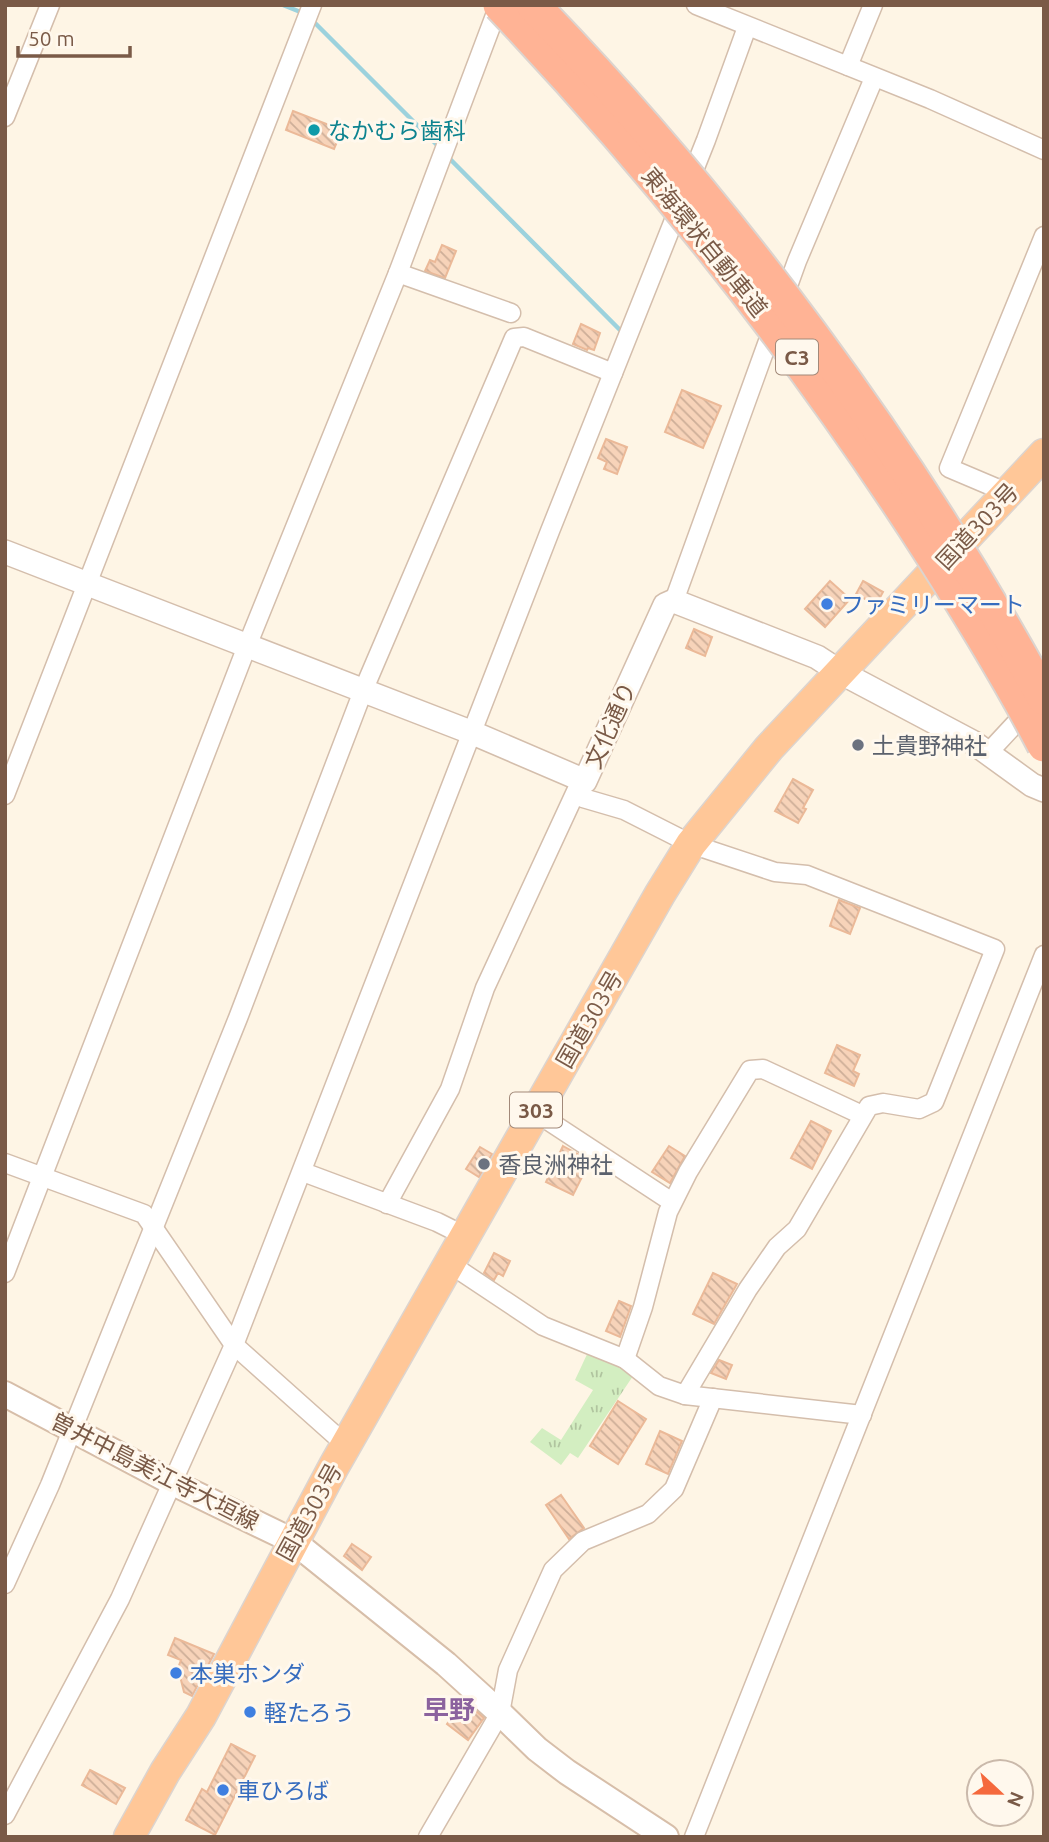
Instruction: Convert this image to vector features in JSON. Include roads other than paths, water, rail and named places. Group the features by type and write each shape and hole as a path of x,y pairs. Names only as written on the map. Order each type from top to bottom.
{"highway":[{"name":"東海環状自動車道","path":"499,5 549,57 720,257 801,363 884,481 964,604 1044,745"},
{"name":"東海環状自動車道","path":"533,5 663,149 750,255 839,372 1003,622 1044,698"},
{"name":"国道303号","path":"129,1837 165,1772 201,1716 346,1445 691,844 769,748 1044,454"}],"main road":[{"name":"曽井中島美江寺大垣線","path":"5,1394 173,1483 293,1541 446,1664 537,1749 666,1837"}],"street":[{"path":"5,117 50,5"},
{"path":"5,795 312,5"},
{"path":"5,1273 247,646 398,273 499,5"},
{"path":"696,5 930,99 1044,150"},
{"path":"848,66 873,5"},
{"path":"5,1815 120,1599 234,1345 706,140 747,27"},
{"path":"874,78 797,261 674,601 817,657 840,672 941,724 1032,785 1044,790"},
{"path":"1008,493 949,468 1044,236"},
{"path":"398,273 511,313"},
{"path":"5,1584 50,1485 238,1018 363,691 514,338 524,337 613,373"},
{"name":"文化通り","path":"5,552 473,733 585,781 665,605 674,601"},
{"path":"988,753 1014,725 1044,706"},
{"path":"387,1204 450,1089 485,988 579,786 583,798 624,810 691,844 775,872 807,875 995,949 934,1102 919,1109 883,1102 869,1106 797,1229 777,1247 729,1318 685,1395"},
{"path":"694,1837 1044,955"},
{"path":"625,1359 643,1307 672,1202 750,1070 763,1069 862,1115"},
{"path":"535,1112 672,1202"},
{"path":"5,1163 144,1214 234,1345 346,1445"},
{"path":"303,1172 465,1236"},
{"path":"450,1264 543,1326 625,1359 659,1386 685,1395 862,1415"},
{"path":"428,1837 500,1713 508,1670 553,1570 583,1541 648,1514 674,1489 713,1398"}],"waterway":[{"path":"283,5 303,13"},
{"path":"310,18 440,148"},
{"path":"448,157 620,330"}],"place":[{"name":"なかむら歯科","path":"314,130"},
{"name":"ファミリーマート","path":"827,604"},
{"name":"土貴野神社","path":"858,745"},
{"name":"香良洲神社","path":"484,1164"},
{"name":"本巣ホンダ","path":"176,1673"},
{"name":"軽たろう","path":"250,1712"},
{"name":"車ひろば","path":"223,1790"}],"district":[{"name":"早野","path":"449,1709"}]}
